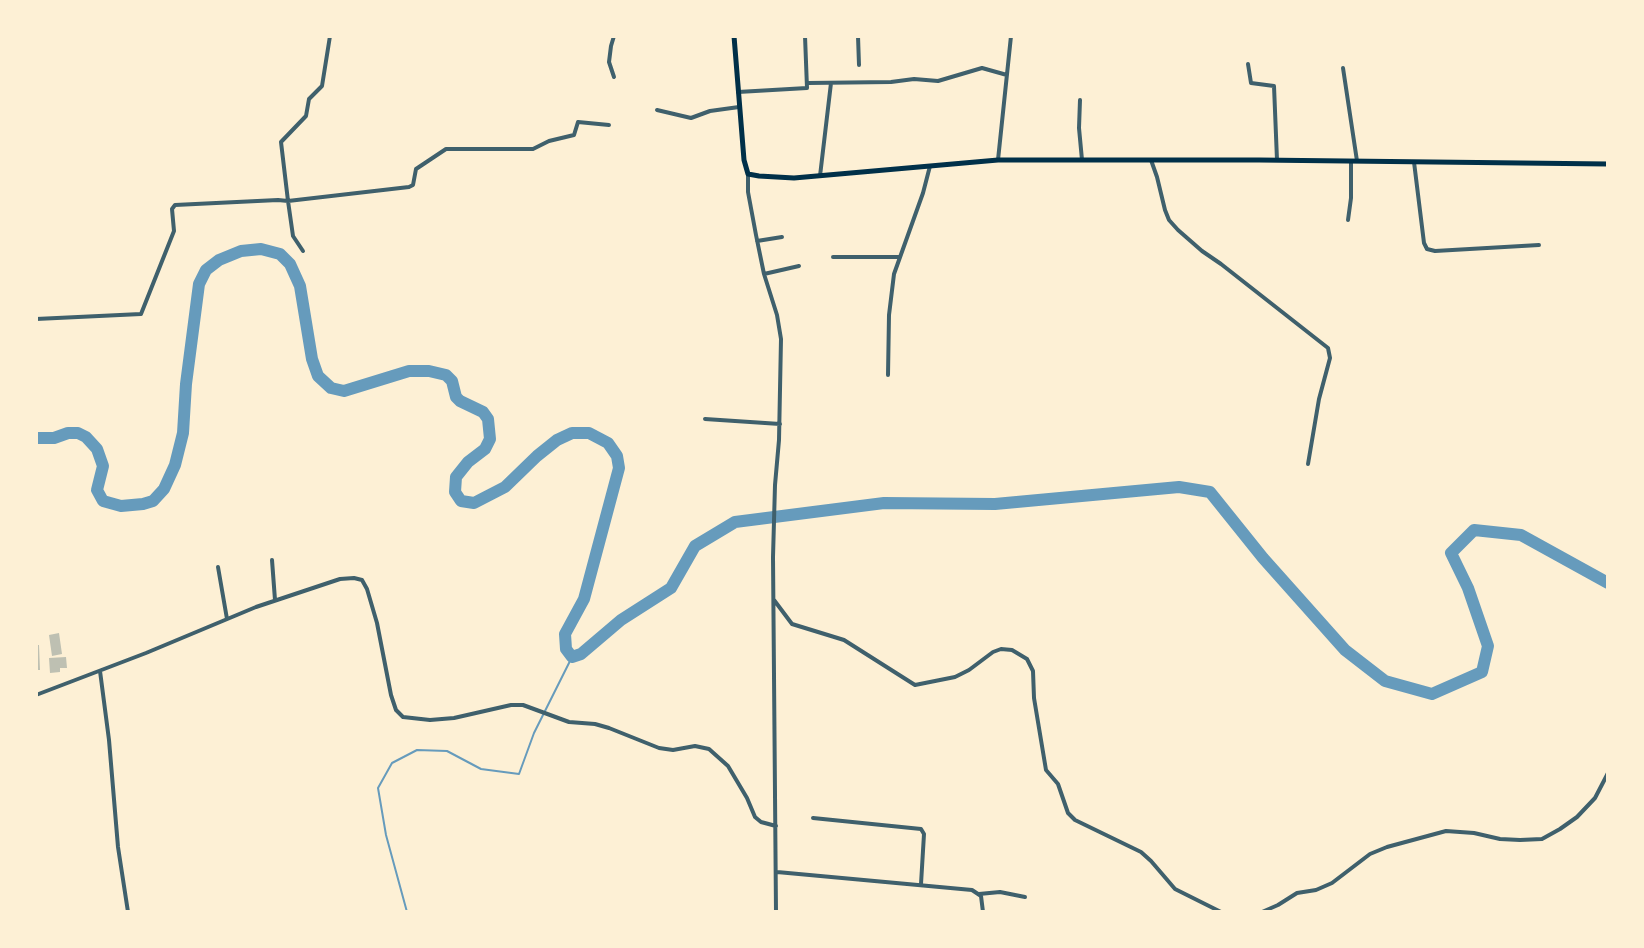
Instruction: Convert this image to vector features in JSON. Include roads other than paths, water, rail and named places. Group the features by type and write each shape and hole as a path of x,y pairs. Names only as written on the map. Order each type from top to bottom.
{"main road":[{"path":"734,36 744,160 748,174 776,178 820,176 998,160 1277,160 1608,164"}],"street":[{"path":"303,251 293,236 281,142 306,116 310,98 322,86 330,36"},
{"path":"614,36 609,62 614,76"},
{"path":"738,92 804,90 807,88 805,36"},
{"path":"858,36 859,65"},
{"path":"998,160 1011,36"},
{"path":"1248,64 1251,83 1274,86 1277,160"},
{"path":"808,83 938,81 982,68 1007,75"},
{"path":"1343,68 1354,161 1348,220"},
{"path":"820,176 831,83"},
{"path":"1080,100 1079,128 1082,160"},
{"path":"657,110 691,118 710,111 739,107"},
{"path":"36,319 141,314 174,231 172,209 175,206 288,201 409,188 413,185 416,169 446,149 533,149 549,141 574,135 579,122 609,125"},
{"path":"1151,160 1165,210 1169,220 1178,230 1328,348 1330,358 1308,464"},
{"path":"1414,162 1424,243 1427,249 1434,251 1539,245"},
{"path":"888,375 894,274 923,193 930,166"},
{"path":"748,174 748,192 757,241 780,328 780,424 773,557 776,912"},
{"path":"757,241 782,237"},
{"path":"833,257 900,257"},
{"path":"764,274 799,266"},
{"path":"705,419 780,424"},
{"path":"272,560 275,600"},
{"path":"218,567 227,619"},
{"path":"36,695 275,600 340,579 354,578 362,580 367,589 377,623 387,682 396,710 403,717 430,720 454,718 511,705 531,706 573,723 595,724 664,749 695,746 709,749 728,766 747,798 755,817 761,822 776,826"},
{"path":"774,600 792,624 844,640 915,686 955,677 1001,649 1012,650 1027,659 1033,671 1034,698 1046,770 1058,784 1068,813 1075,819 1140,852 1151,861 1175,889 1221,912"},
{"path":"100,671 107,719 118,847 128,912"},
{"path":"1262,912 1298,893 1316,890 1332,883 1370,854 1446,831 1474,833 1500,839 1542,838 1577,817 1596,798 1608,773"},
{"path":"813,818 921,829 924,834 921,884"},
{"path":"777,872 921,884 972,890 979,894 1000,892 1024,897"},
{"path":"979,894 983,912"}],"waterway":[{"path":"36,438 54,438 68,433 78,433 86,437 97,449 103,466 97,490 103,501 121,506 153,501 164,489 175,465 183,433 186,384 199,284 206,270 219,260 241,251 261,249 280,254 290,264 300,286 312,359 318,376 331,388 344,391 409,371 429,371 446,375 452,381 456,397 483,412 488,419 490,439 485,449 468,462 456,477 455,492 461,501 474,503 505,487 537,456 557,440 572,433 589,433 608,443 617,456 619,468 584,599 565,634 566,649 572,657 581,654 621,620 671,588 695,546 735,522 884,503 995,504 1179,487 1210,492 1263,558 1345,650 1385,681 1432,694 1482,672 1488,646 1468,588 1451,553 1474,530 1521,535 1608,583"},
{"path":"407,912 386,835 378,788 392,763 417,750 447,751 481,769 519,774 534,733 572,657"}]}
